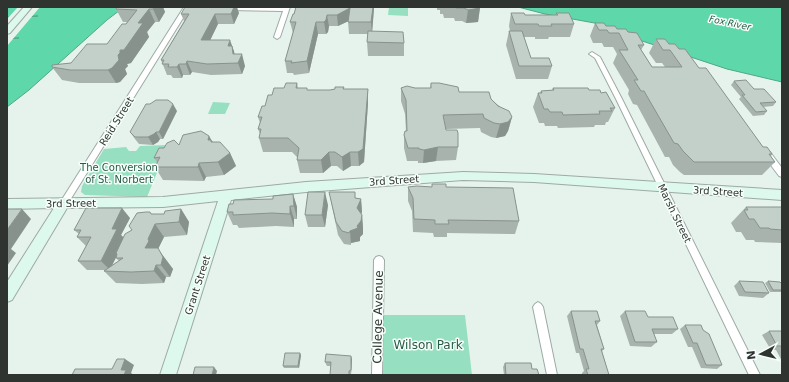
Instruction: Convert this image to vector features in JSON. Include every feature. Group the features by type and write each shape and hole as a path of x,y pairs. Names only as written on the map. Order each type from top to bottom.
{"main road":[{"path":"7,31 28,7"},
{"name":"3rd Street","path":"7,204 163,202 393,180 463,176 534,178 782,195"},
{"name":"Grant Street","path":"168,375 226,195"},
{"name":"Reid Street","path":"7,295 64,203"}],"street":[{"name":"Reid Street","path":"64,203 190,8"},
{"path":"223,8 286,8 277,37"},
{"name":"Marsh Street","path":"592,54 599,60 755,375"},
{"path":"761,147 782,174"},
{"name":"College Avenue","path":"377,375 379,260"},
{"path":"538,307 552,375"}],"green space":[{"path":"389,7 408,7 408,16 388,15"},
{"path":"213,102 230,103 225,114 208,114"},
{"name":"The Conversion of St. Norbert","path":"165,145 165,153 147,197 85,195 81,192 82,186 104,149 126,147 129,151 136,151 140,146"},
{"name":"Wilson Park","path":"384,315 465,315 472,375 383,375"}],"water":[{"path":"7,7 124,7 107,20 29,90 7,107 7,39 19,38 7,38 7,18 38,16 7,17"},
{"name":"Fox River","path":"518,7 782,7 782,82 727,69 624,35 600,24 545,14"}],"pier":[{"path":"18,7 40,7 7,46 7,19"}],"building":[{"path":"117,7 154,7 153,9 149,9 138,23 143,23 124,50 120,50 118,55 119,60 112,68 108,70 70,70 52,67 52,65 71,63 87,44 107,44 122,24 126,24 137,10 116,9"},
{"path":"185,7 234,7 231,14 215,14 201,40 230,40 228,46 232,46 233,54 242,54 238,63 207,64 187,61 186,64 179,64 177,67 168,67 169,64 162,64 164,60 161,60 189,14 181,14"},
{"path":"296,7 373,7 371,22 348,22 350,8 337,15 327,15 324,22 316,22 307,61 291,63 292,61 285,61 296,22 290,22"},
{"path":"456,7 480,7 480,8 468,10"},
{"path":"511,13 524,13 525,15 558,15 556,13 569,13 574,24 551,24 552,26 539,26 538,24 515,24"},
{"path":"595,23 604,23 606,26 615,26 617,29 626,29 628,32 637,33 644,45 638,45 652,67 682,67 670,50 663,50 656,39 665,39 669,44 675,44 679,49 685,49 699,68 706,68 763,147 767,147 772,154 769,154 775,162 694,162 678,144 674,143 644,91 641,91 634,80 638,80 619,50 628,50 619,33 609,33 607,30 599,30"},
{"path":"368,31 403,32 404,43 367,42"},
{"path":"509,31 522,31 531,58 549,58 552,66 519,66"},
{"path":"746,80 754,89 764,89 776,102 760,103 767,111 756,112 742,95 745,95 734,81"},
{"path":"286,83 297,83 296,88 307,88 307,90 330,90 335,89 335,87 344,87 343,89 368,89 363,149 358,152 350,152 342,157 335,152 329,152 321,160 297,160 299,148 288,138 259,138 261,129 258,129 262,117 258,117 262,106 265,106 268,95 272,95 274,88 284,88"},
{"path":"431,83 458,87 459,92 489,92 491,99 498,106 509,111 512,117 508,122 500,124 484,118 483,114 443,115 446,130 457,130 458,147 438,147 424,150 419,148 408,148 404,135 405,131 407,131 406,100 401,88 407,86 415,88 431,88"},
{"path":"553,88 588,88 589,90 600,90 601,93 606,92 615,108 610,108 612,111 599,111 600,114 563,115 562,112 550,112 548,109 544,109 538,93 542,93 541,91 554,90"},
{"path":"156,100 168,100 173,104 159,132 156,132 148,137 135,137 130,132 146,104 150,104"},
{"path":"201,131 209,136 208,140 211,140 211,142 220,142 230,153 218,162 199,163 198,167 155,167 160,157 154,158 159,148 164,148 167,143 174,140 179,145 183,135"},
{"path":"432,184 446,184 446,187 513,188 519,221 448,220 449,224 435,224 435,220 414,219 413,198 408,187 432,187"},
{"path":"308,192 325,192 322,215 305,215"},
{"path":"329,192 355,192 355,198 361,199 357,208 362,215 361,221 357,226 358,228 350,231 349,233 342,231 336,222"},
{"path":"293,194 294,206 290,206 290,214 272,213 233,215 233,212 227,212 229,204 233,204 234,200 273,199 273,196"},
{"path":"746,207 782,207 782,230 760,228 754,219 749,219 744,210 748,210"},
{"path":"86,208 122,208 112,229 117,229 101,261 78,261 91,237 77,237 81,230 74,230"},
{"path":"7,209 22,209 7,230"},
{"path":"181,209 179,222 155,224 148,239 149,241 145,248 158,248 163,257 161,265 156,265 154,271 104,271 123,258 116,258 116,253 125,234 132,230 129,226 137,213 150,212 151,214 164,214 165,211"},
{"path":"739,281 763,282 769,293 745,292"},
{"path":"768,281 780,282 782,284 782,290 773,290"},
{"path":"571,311 597,311 600,321 595,321 604,349 601,349 609,375 588,375 586,369 589,369 583,349 580,349"},
{"path":"625,311 645,311 648,317 673,317 678,329 652,329 657,342 635,342"},
{"path":"685,325 701,325 703,330 709,334 722,365 706,365 697,343 693,343"},
{"path":"769,331 782,331 782,346 777,346"},
{"path":"285,353 300,353 298,366 283,366"},
{"path":"326,354 351,356 351,370 349,371 349,375 330,375 331,362 325,362"},
{"path":"117,359 125,359 121,370 126,370 124,375 72,375 75,369 112,369"},
{"path":"505,363 531,363 532,369 537,369 539,375 506,375"},
{"path":"195,367 214,367 212,375 193,375"}]}
